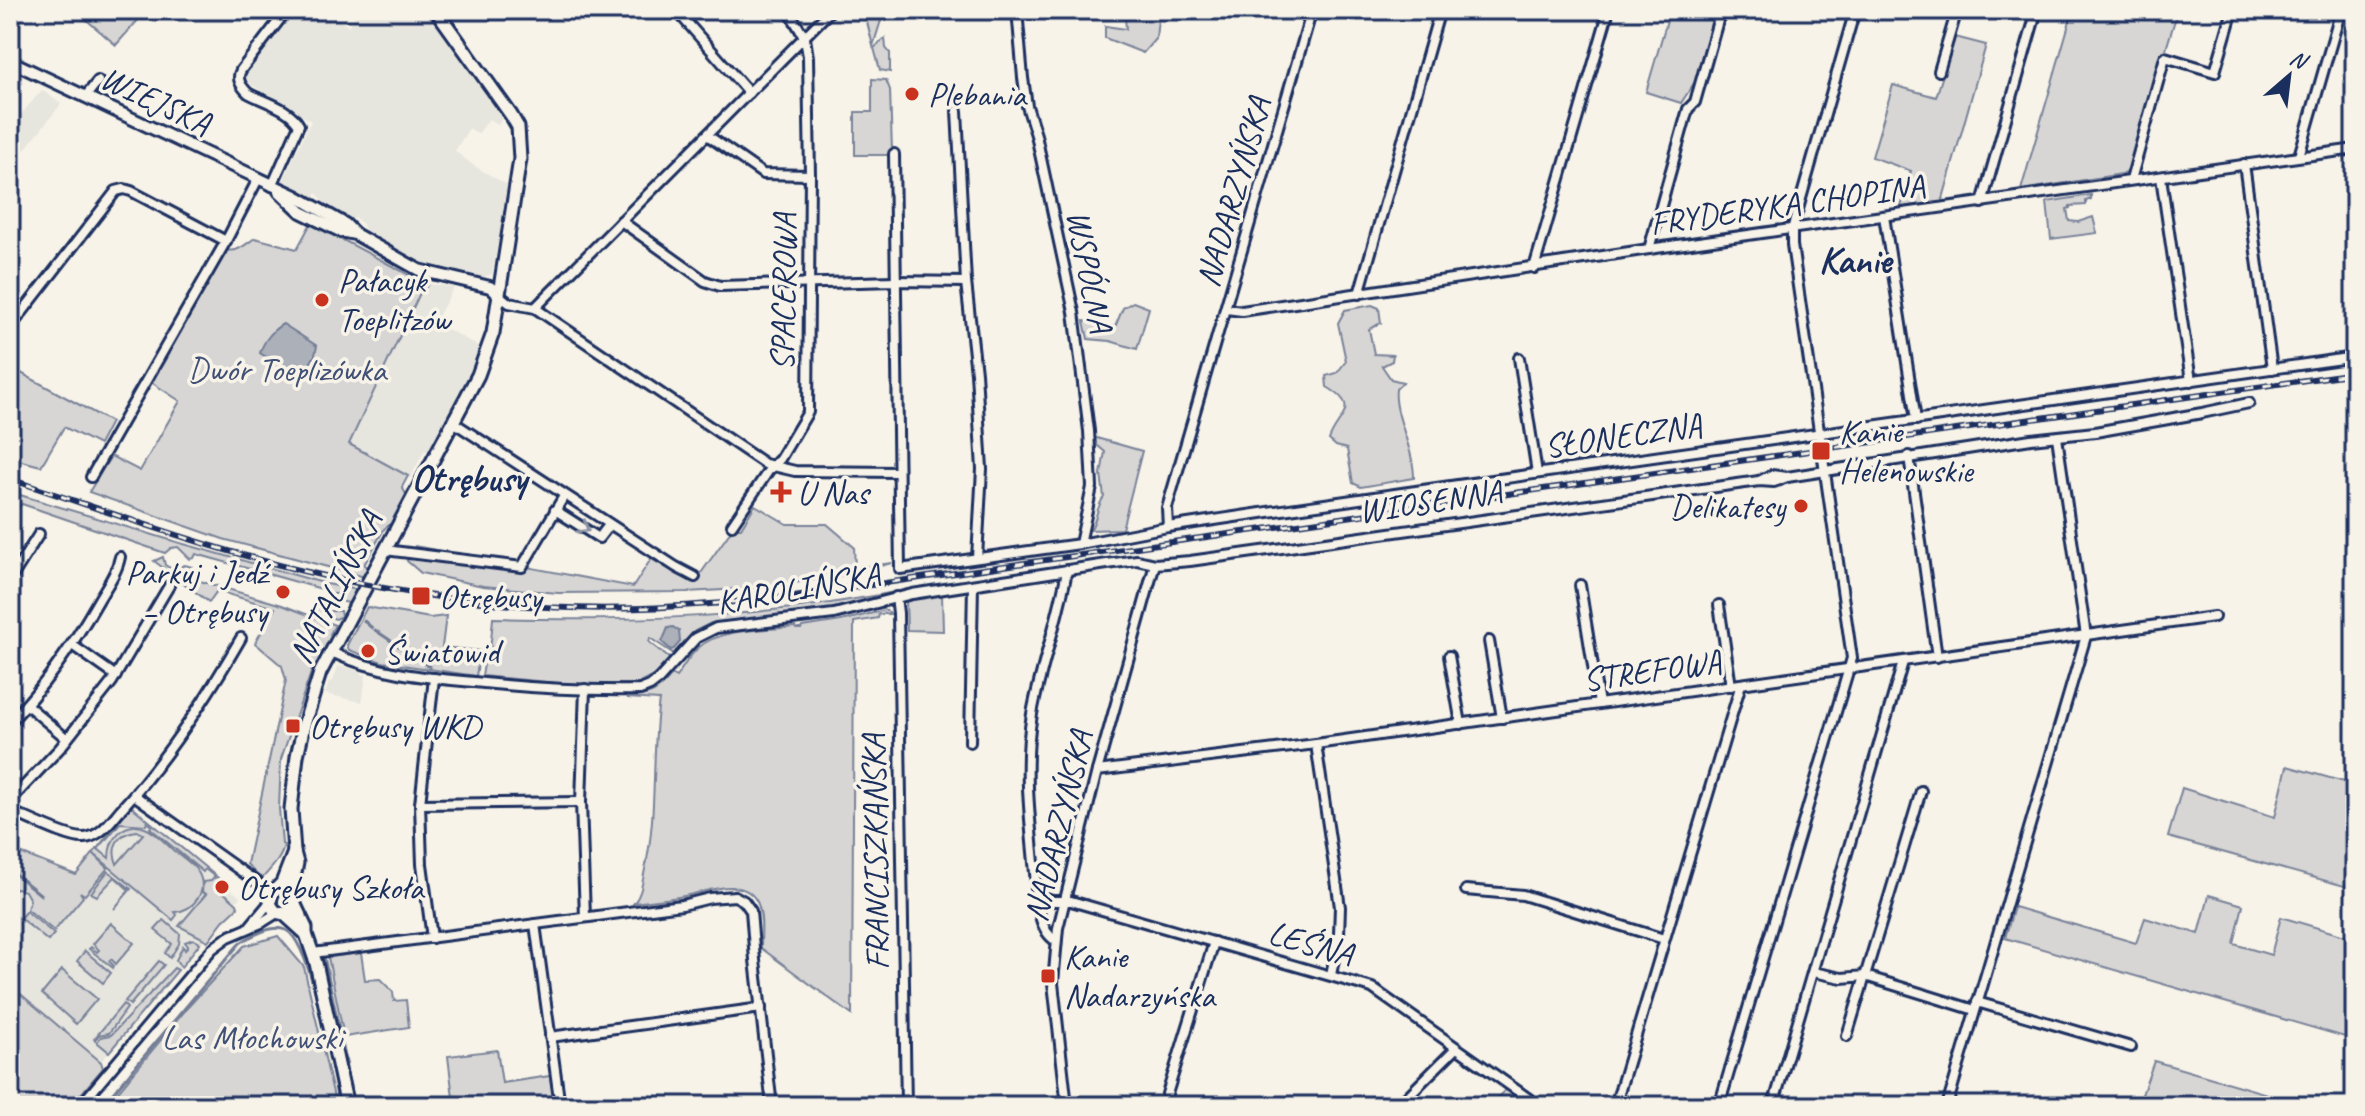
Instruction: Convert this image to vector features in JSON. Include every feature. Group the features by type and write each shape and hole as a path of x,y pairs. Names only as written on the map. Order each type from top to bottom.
{"main road":[{"name":"NATALIŃSKA","path":"291,892 297,863 291,809 297,756 320,673 453,422 487,354 493,333 520,159 518,127 436,10"},
{"name":"NATALIŃSKA","path":"276,902 294,852"},
{"path":"276,902 285,888 291,892 306,928 347,1106"},
{"path":"276,902 291,911 295,905"},
{"path":"276,902 306,934"}],"street":[{"path":"275,187 299,125 288,113 248,93 239,77 241,70 287,10"},
{"path":"676,10 749,93"},
{"path":"788,10 805,36"},
{"path":"535,308 831,10"},
{"name":"WSPÓLNA","path":"1017,10 1027,106 1074,312 1084,383 1092,487 1080,544"},
{"name":"NADARZYŃSKA","path":"1168,527 1167,508 1312,10"},
{"path":"1359,294 1440,10"},
{"path":"1534,268 1609,10"},
{"path":"1649,249 1688,109 1695,102 1721,10"},
{"path":"1719,1106 1852,658 1792,230 1855,10"},
{"path":"1939,71 1957,10"},
{"path":"1982,203 2037,10"},
{"path":"2131,180 2165,57 2215,72 2233,10"},
{"path":"2299,156 2341,10"},
{"name":"SPACEROWA","path":"732,525 808,412 810,175 805,36"},
{"name":"WIEJSKA","path":"10,61 296,196 419,270 490,287 498,294"},
{"path":"85,97 98,81"},
{"path":"957,111 966,282 982,469 977,558"},
{"path":"707,135 763,174 810,175"},
{"name":"FRYDERYKA CHOPINA","path":"1226,309 1242,311 1649,249 2355,149"},
{"path":"498,294 509,303 535,308 773,467 795,471 897,472 894,154"},
{"path":"2244,164 2272,369"},
{"path":"2161,177 2191,381"},
{"path":"91,477 258,179"},
{"path":"10,328 86,227 120,189 131,191 226,241"},
{"path":"1884,216 1916,420"},
{"path":"621,221 705,281 720,286 966,282"},
{"name":"SŁONECZNA","path":"897,472 900,569 1537,473 2355,357"},
{"path":"1519,358 1537,473"},
{"name":"WIOSENNA","path":"1155,564 1759,481 1771,475 1787,477 1909,456 2057,437 2249,403"},
{"path":"453,422 609,525 695,577"},
{"path":"1947,1106 2086,636 2057,437"},
{"path":"1909,456 1937,657"},
{"path":"385,550 522,567 564,496"},
{"path":"555,510 599,538 609,525"},
{"path":"10,580 39,534"},
{"path":"10,722 27,705 72,645 116,571 120,557"},
{"name":"KAROLIŃSKA","path":"331,652 375,669 434,678 514,686 640,690 659,679 693,640 712,629 834,614 896,597 1067,570 1137,560 1155,564"},
{"name":"NADARZYŃSKA","path":"1067,1106 1053,983 1056,941 1097,771 1155,564"},
{"path":"1056,941 1043,928 1037,896 1027,777 1032,714 1067,570"},
{"path":"970,742 973,585"},
{"path":"1580,585 1599,704"},
{"path":"10,801 67,739 116,676 169,586"},
{"name":"FRANCISZKAŃSKA","path":"896,597 906,1106"},
{"path":"1615,1106 1736,685 1719,605"},
{"name":"STREFOWA","path":"1097,771 1316,744 2214,617"},
{"path":"10,811 76,837 88,837 100,832 134,795 185,730 241,638"},
{"path":"1489,641 1502,718"},
{"path":"72,645 116,676"},
{"path":"1449,656 1461,724"},
{"path":"1773,1106 1903,662"},
{"path":"432,938 422,864 420,804 434,678"},
{"path":"585,689 581,802 585,917"},
{"path":"27,705 67,739"},
{"path":"1316,744 1340,907 1339,934 1331,975"},
{"path":"1847,1036 1921,791"},
{"path":"80,1106 212,949 225,939 261,923 276,902 134,795"},
{"path":"420,804 581,802"},
{"path":"1466,890 1523,895 1664,939"},
{"path":"313,953 682,905 730,896 742,899 751,911 772,1106"},
{"name":"LEŚNA","path":"1037,896 1052,901 1064,900 1375,990 1539,1106"},
{"path":"535,924 560,1106"},
{"path":"1167,1094 1214,942"},
{"path":"1813,972 1842,978 1865,976 2131,1047"},
{"path":"550,1037 761,1008"},
{"path":"1398,1106 1456,1048"}],"shaded area":[{"path":"300,10 325,10 348,26 360,10 422,10 436,25 502,117 498,125 489,119 478,134 469,128 455,151 509,186 492,274 484,277 423,263 366,231 355,218 349,221 328,208 317,193 313,198 282,182 311,121 242,79 290,16 294,18"},
{"path":"42,90 61,104 10,168 10,127"},
{"path":"428,284 454,287 435,322 481,348 473,370 464,388 457,393 458,400 432,449 424,451 410,478 349,444 420,293"},
{"path":"283,324 317,346 303,376 292,373 260,353 269,336"},
{"path":"668,628 679,631 680,642 671,650 662,642"},
{"path":"338,666 366,675 362,702 325,694"},
{"path":"131,806 240,897 100,1063 10,988 10,849 76,875"}],"green space":[{"path":"75,10 147,10 116,45"},
{"path":"864,10 882,10 883,14 873,46"},
{"path":"1088,10 1159,10 1156,38 1143,53 1105,38 1105,26 1126,29 1125,17"},
{"path":"1670,10 1717,10 1698,77 1681,103 1646,92"},
{"path":"2073,10 2178,10 2128,173 2021,190"},
{"path":"1955,37 1986,45 1942,202 1901,207 1911,171 1872,157 1893,85 1936,97"},
{"path":"885,38 890,53 890,72 880,70 874,48"},
{"path":"872,79 886,80 890,90 892,151 888,155 855,155 855,112 872,112"},
{"path":"2091,195 2086,205 2067,209 2069,221 2078,222 2093,217 2097,233 2051,239 2047,202"},
{"name":"Dwór Toeplizówka","path":"311,223 428,285 420,293 349,444 408,476 402,487 407,496 364,565 370,568 365,577 223,539 89,492 111,456 140,471 180,401 151,382 227,250 238,249 255,238 297,249"},
{"path":"1133,302 1149,308 1137,349 1110,341 1088,339 1084,321 1115,327 1123,308"},
{"path":"1372,305 1379,308 1381,323 1369,329 1374,354 1393,355 1392,361 1382,366 1391,379 1403,382 1396,389 1396,399 1414,478 1361,487 1353,483 1347,449 1329,440 1346,407 1338,394 1327,387 1326,376 1337,373 1346,361 1338,323 1345,310"},
{"path":"10,367 111,422 99,445 64,427 41,466 10,458"},
{"path":"1093,437 1142,451 1122,529 1090,530 1104,497 1101,474 1105,452 1092,441"},
{"path":"10,492 180,543 358,590 353,601 348,603 340,601 340,594 329,594 329,591 196,554 190,559 178,547 165,553 22,504 10,515"},
{"path":"755,505 787,524 827,524 854,547 855,568 892,563 840,576 760,588 558,593 483,586 421,573 407,561 415,546 633,587 651,559 694,583 733,528 741,528"},
{"path":"163,557 165,565 172,569 185,565 192,567 190,578 282,605 335,625 330,634 334,636 316,668 313,667 281,759 279,808 284,845 278,860 261,880 247,864 286,680 282,666 255,643 275,608 217,591 209,602 154,561"},
{"path":"910,589 824,611 711,623 695,631 674,654 650,638 649,642 670,659 653,676 638,684 568,684 482,676 486,652 490,652 493,618 703,616 806,606"},
{"path":"942,594 943,631 907,630 906,599"},
{"path":"314,604 329,611 340,611 341,616 336,619 312,613"},
{"path":"367,607 430,618 446,616 442,647 480,651 476,676 382,662 349,650 347,645"},
{"path":"885,610 891,614 879,614 878,618 854,622 852,1015 761,948 760,909 752,895 744,890 724,887 634,903 642,885 651,830 659,700 627,698 657,690 672,675 676,677 698,648 718,637 757,630 801,629"},
{"path":"2287,766 2355,785 2355,889 2168,837 2182,788 2275,817"},
{"path":"131,806 218,878 214,884 238,907 208,941 179,926 206,894 202,892 203,882 215,877 205,869 203,872 150,828 152,826 147,822 146,825 120,823 98,849 109,858 115,838 124,829 137,826 149,830 198,872 202,886 198,898 188,908 175,912 177,915 173,920 94,854 108,868 85,895 80,892 83,897 54,931 27,909 30,900 25,891 17,888 10,890 10,849 76,875","holes":["130,832 143,834 117,864 114,852 120,838"]},
{"path":"108,871 131,889 114,909 129,890 115,877 97,896 91,893"},
{"path":"2209,895 2243,905 2234,944 2271,955 2281,917 2355,939 2355,1040 2005,938 2014,907 2136,943 2145,918 2199,934"},
{"path":"26,911 54,934 48,941 20,918"},
{"path":"164,920 180,934 179,944 170,958 165,953 172,944 155,930"},
{"path":"111,923 134,943 116,964 111,959 109,961 113,968 89,949 99,950 93,944"},
{"name":"Las Młochowski","path":"278,936 304,967 336,1106 106,1106 188,1007 244,946"},
{"path":"193,939 200,943 181,967 176,960 183,946 185,950 188,946 185,942"},
{"path":"85,951 111,973 103,983 77,961"},
{"path":"361,953 365,980 380,979 393,992 394,1001 406,1000 409,1027 344,1037 328,957"},
{"path":"323,958 347,1064 343,1065 322,963"},
{"path":"159,961 164,965 130,1005 125,1001"},
{"path":"174,968 178,970 109,1052 97,1042 101,1037 111,1035"},
{"path":"62,970 97,999 76,1024 42,994"},
{"path":"10,985 101,1062 103,1068 71,1106 10,1106"},
{"path":"123,1004 127,1008 109,1033 99,1035 95,1040 94,1039"},
{"path":"497,1050 502,1083 550,1076 555,1106 488,1106 490,1102 453,1097 448,1056"},
{"path":"2154,1061 2308,1106 2138,1106"},
{"path":"1506,1089 1532,1106 1489,1106"}],"waterway":[{"path":"364,621 372,628"},
{"path":"375,630 406,651"},
{"path":"409,653 430,667"},
{"path":"10,870 41,895"},
{"path":"102,1106 240,943 256,934 275,929 286,930 296,940 305,959 320,1011 339,1106"},
{"path":"324,961 345,1063"},
{"path":"348,1078 350,1086"},
{"path":"352,1096 354,1106"}],"railway":[{"path":"10,479 226,550 341,580 469,601 556,608 642,608 787,597 2355,373"}],"place":[{"name":"Plebania","path":"912,94"},
{"name":"Pałacyk Toeplitzów","path":"322,300"},
{"name":"Kanie Helenowskie","path":"1821,451"},
{"name":"U Nas","path":"781,492"},
{"name":"Delikatesy","path":"1801,506"},
{"name":"Parkuj i Jedź – Otrębusy","path":"283,592"},
{"name":"Otrębusy","path":"421,596"},
{"name":"Światowid","path":"368,651"},
{"name":"Otrębusy WKD","path":"293,726"},
{"name":"Otrębusy Szkoła","path":"222,887"},
{"name":"Kanie Nadarzyńska","path":"1048,976"}],"district":[{"name":"Kanie","path":"1855,260"},
{"name":"Otrębusy","path":"469,478"}]}
